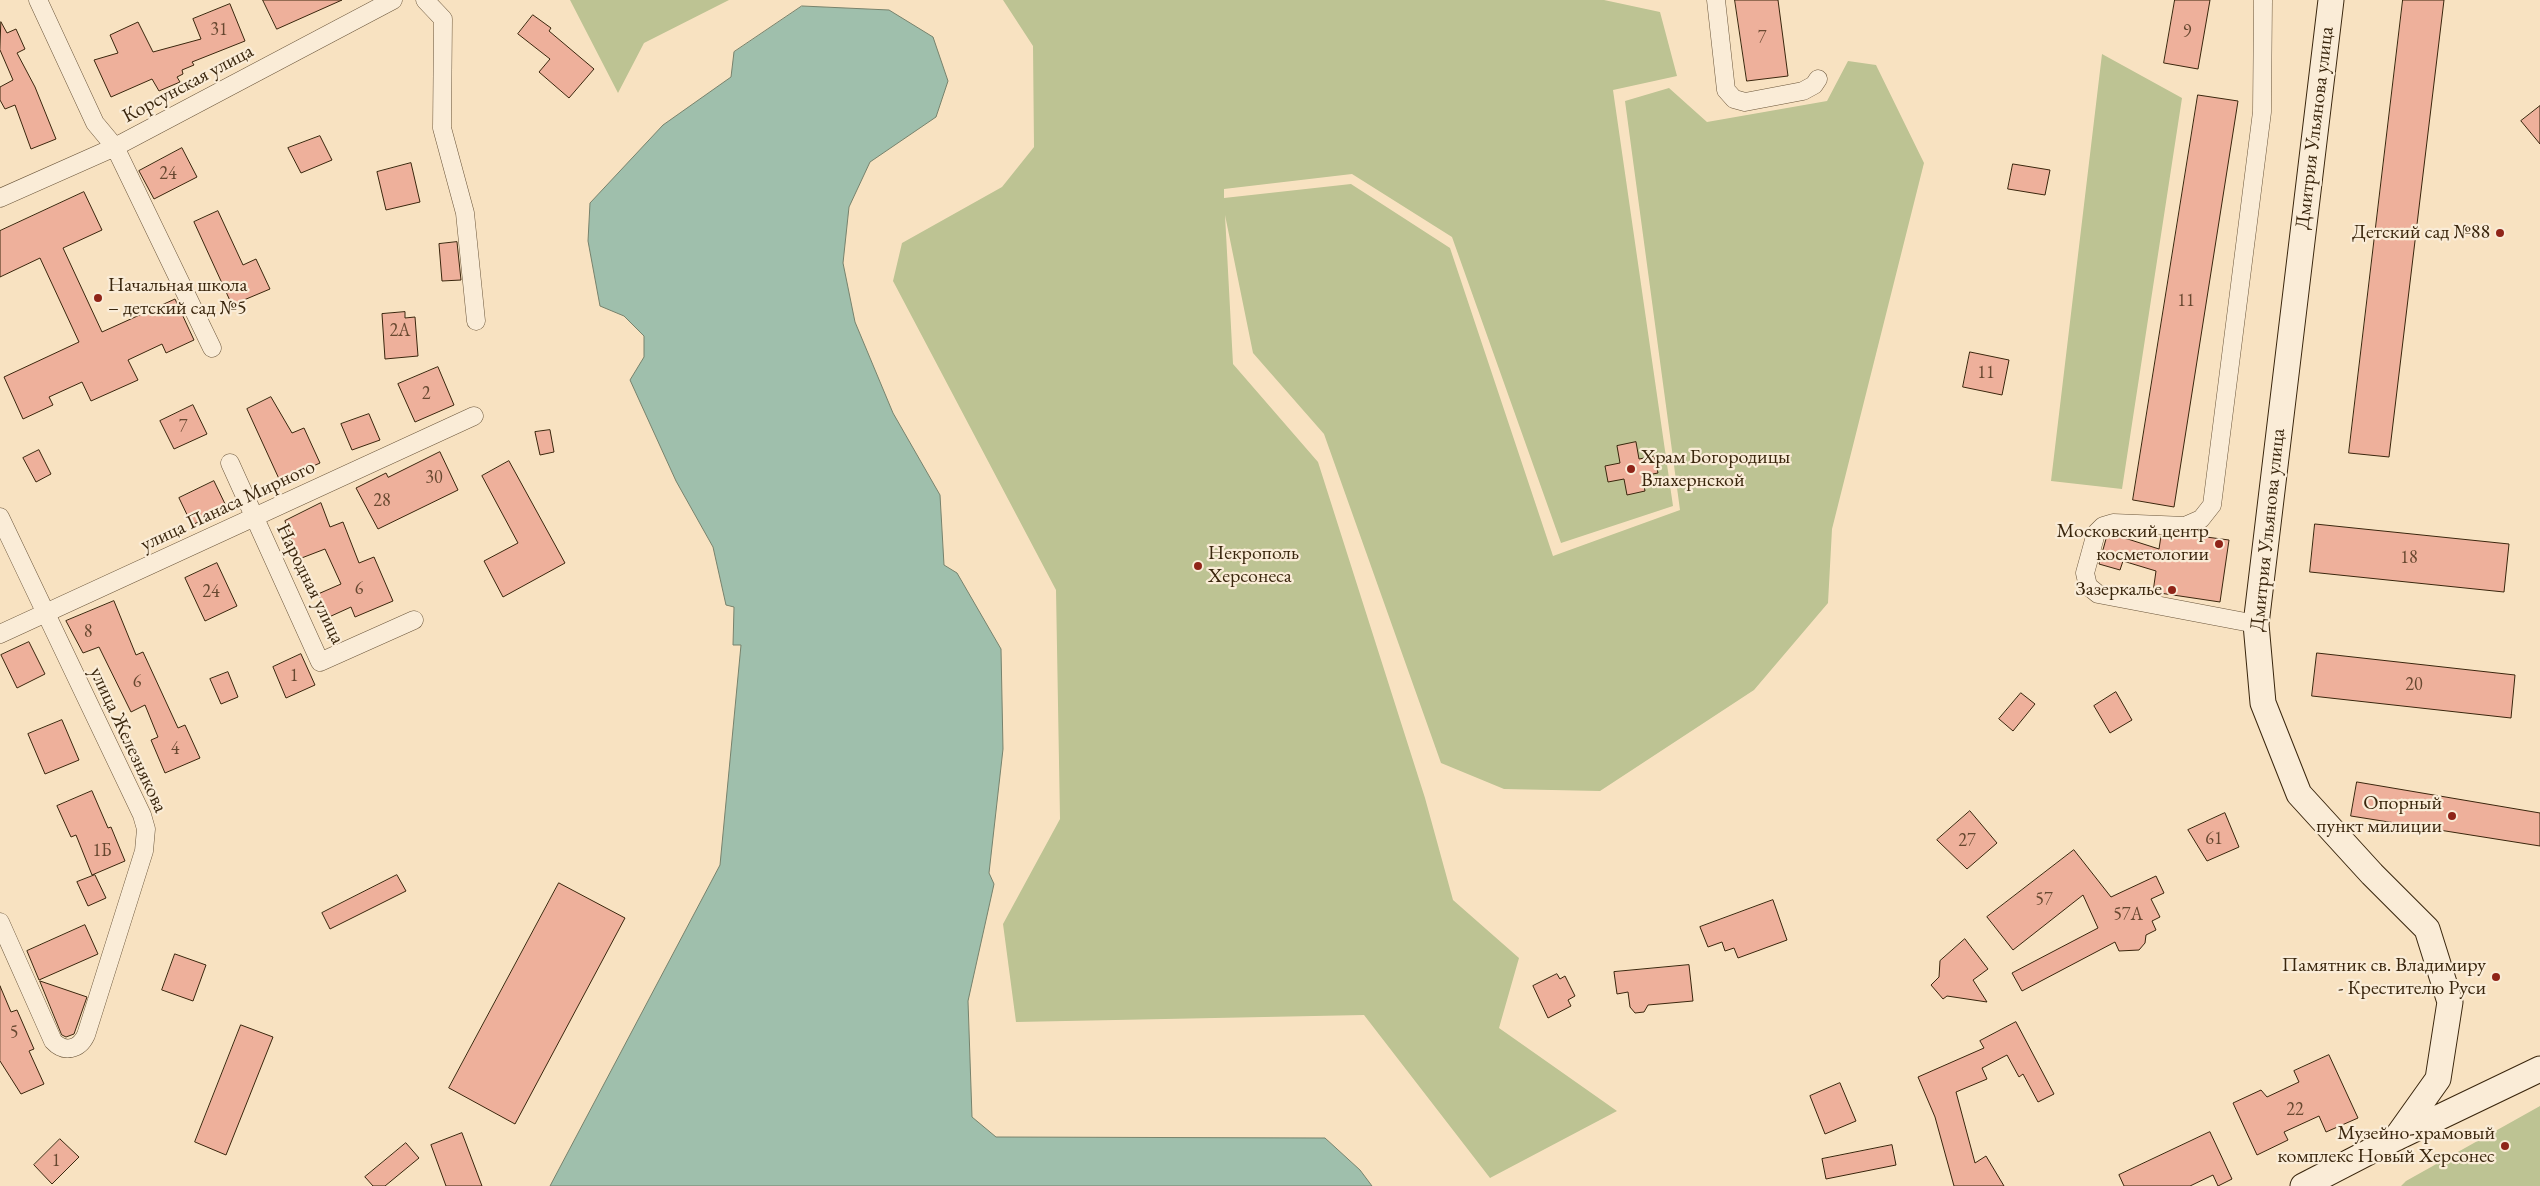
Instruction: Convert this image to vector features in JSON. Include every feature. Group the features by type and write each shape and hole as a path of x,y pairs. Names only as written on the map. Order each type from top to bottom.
{"main road":[{"name":"Дмитрия Ульянова улица","path":"2331,0 2256,624 2263,703 2299,794 2372,874 2428,928 2450,1002 2438,1079 2396,1138"},
{"path":"2303,1186 2396,1138 2540,1069"}],"street":[{"path":"38,0 96,123 115,147 212,348"},
{"name":"Корсунская улица","path":"0,198 115,147 393,0"},
{"path":"425,0 442,19 442,128 465,213 476,321"},
{"path":"1716,0 1726,90 1734,99 1745,102 1803,91 1809,89 1818,79"},
{"path":"2256,624 2098,594 2088,586 2085,573 2096,533 2103,526 2113,523 2185,526 2201,520 2212,504 2262,112 2262,0"},
{"name":"улица Панаса Мирного","path":"0,634 474,416"},
{"name":"Народная улица","path":"230,463 320,662 414,620"},
{"name":"улица Железнякова","path":"0,517 142,815 146,829 144,850 83,1041 79,1045 68,1049 57,1045 53,1041 0,922"}],"shaded area":[{"path":"570,0 729,0 644,43 618,93"},
{"name":"Некрополь Херсонеса","path":"1003,0 1604,0 1660,12 1677,76 1613,90 1673,506 1561,543 1452,237 1352,174 1224,189 1224,198 1351,184 1450,248 1553,556 1680,510 1625,101 1669,88 1707,122 1827,101 1848,61 1876,65 1924,163 1832,529 1828,603 1754,690 1600,791 1504,789 1441,763 1324,434 1253,353 1225,215 1233,364 1318,462 1425,798 1453,900 1519,958 1499,1028 1617,1111 1490,1178 1364,1015 1016,1022 1003,924 1060,819 1056,590 893,281 902,243 1002,187 1034,147 1033,46"},
{"path":"802,6 889,10 933,37 948,81 936,117 870,162 849,207 843,263 855,322 893,413 940,495 944,565 957,573 1001,649 1003,749 989,873 994,884 968,1001 972,1117 996,1137 1325,1138 1360,1170 1372,1186 550,1186 720,865 741,645 733,645 734,607 726,605 713,547 676,481 630,380 644,357 644,336 624,316 600,306 588,241 590,203 663,125 731,77 734,52"},
{"path":"2102,54 2182,98 2122,489 2051,481"},
{"name":"Музейно-храмовый комплекс Новый Херсонес","path":"2540,1106 2540,1186 2401,1186 2406,1181"}],"building":[{"path":"263,0 342,0 277,29"},
{"path":"1735,0 1778,0 1788,76 1747,81"},
{"path":"2175,0 2210,0 2198,69 2164,63"},
{"path":"2403,0 2444,0 2389,457 2349,453"},
{"path":"230,4 245,41 192,62 194,65 182,70 183,74 177,77 180,82 159,91 152,79 111,97 94,60 118,53 110,35 138,22 153,52 201,39 193,19"},
{"path":"533,15 551,28 549,31 594,69 569,98 539,72 550,59 518,34"},
{"path":"1,22 7,33 16,29 25,49 17,53 35,87 56,139 31,149 15,105 5,109 0,100 0,87 13,80 0,50"},
{"path":"2198,95 2238,101 2174,507 2133,500"},
{"path":"2540,106 2540,144 2521,121"},
{"path":"320,136 332,160 301,173 288,148"},
{"path":"182,148 197,177 154,199 139,171"},
{"path":"411,163 420,202 386,210 377,172"},
{"path":"2013,164 2050,170 2045,195 2008,189"},
{"path":"84,192 102,230 63,248 102,332 175,299 194,340 166,353 162,344 128,360 138,380 91,401 82,382 49,397 53,405 23,419 4,377 79,342 40,258 0,277 0,231"},
{"path":"218,211 243,265 256,259 270,289 232,305 194,222"},
{"path":"457,242 461,280 442,281 439,244"},
{"path":"405,312 405,318 415,317 418,356 385,359 382,314"},
{"path":"1970,352 2009,360 2002,395 1963,387"},
{"path":"438,367 454,405 415,422 398,384"},
{"path":"271,397 292,433 304,428 320,463 280,481 247,409"},
{"path":"193,405 207,434 174,449 160,421"},
{"path":"369,414 380,440 352,450 341,424"},
{"path":"550,430 554,452 540,455 535,432"},
{"name":"Храм Богородицы Влахернской","path":"1636,442 1639,459 1654,456 1658,473 1642,476 1645,491 1627,495 1624,479 1608,482 1605,466 1620,463 1617,446"},
{"path":"39,450 51,474 36,482 23,458"},
{"path":"440,452 458,490 378,529 356,488 386,473 388,477"},
{"path":"509,461 565,563 503,597 484,561 518,543 482,476"},
{"path":"214,481 227,508 192,525 179,498"},
{"path":"321,503 330,527 343,522 359,563 374,557 393,601 355,617 351,607 329,617 318,594 341,584 325,549 299,559 285,521"},
{"path":"2315,524 2509,544 2504,592 2310,572"},
{"path":"2112,534 2159,549 2161,536 2191,535 2229,540 2220,602 2153,592 2156,571 2123,561 2120,570 2099,564 2106,539"},
{"path":"217,563 237,606 205,621 185,578"},
{"path":"114,601 136,655 143,652 178,728 185,725 200,758 165,773 151,740 158,737 145,705 131,712 99,647 83,653 66,621"},
{"path":"29,642 45,674 17,688 1,655"},
{"path":"2317,653 2515,675 2511,718 2312,696"},
{"path":"301,654 315,685 286,698 273,667"},
{"path":"228,672 238,697 221,704 210,679"},
{"path":"2116,692 2132,720 2110,733 2094,706"},
{"path":"2021,693 2035,704 2013,731 1999,719"},
{"path":"62,720 79,760 45,774 28,734"},
{"path":"2357,782 2540,813 2540,846 2351,816"},
{"path":"92,791 108,828 111,827 125,861 92,875 76,835 71,837 57,806"},
{"path":"1970,811 1997,843 1967,869 1937,840"},
{"path":"2225,813 2239,847 2207,861 2188,830"},
{"path":"2074,850 2111,897 2156,876 2164,893 2151,899 2160,917 2152,921 2156,930 2146,935 2145,943 2139,950 2119,951 2115,942 2022,991 2012,973 2098,928 2083,895 2013,950 1987,917"},
{"path":"95,875 106,898 88,906 77,882"},
{"path":"397,875 406,891 330,929 322,913"},
{"path":"559,883 625,918 515,1124 449,1088"},
{"path":"1773,900 1787,940 1738,958 1734,948 1725,951 1722,942 1708,947 1700,927"},
{"path":"85,925 98,954 39,980 27,951"},
{"path":"1965,939 1988,969 1973,980 1987,1002 1947,996 1943,999 1931,985 1939,977 1940,961"},
{"path":"175,954 206,965 193,1001 162,990"},
{"path":"1689,965 1693,1001 1648,1005 1644,1012 1635,1013 1630,1007 1628,992 1617,994 1614,972"},
{"path":"1557,974 1560,979 1565,976 1575,996 1568,1000 1571,1006 1548,1018 1533,986"},
{"path":"40,981 87,997 74,1034 66,1037 62,1035"},
{"path":"0,986 11,1012 17,1010 34,1049 29,1051 44,1084 21,1094 0,1061"},
{"path":"2016,1022 2054,1094 2038,1102 2023,1074 2019,1077 2007,1055 1982,1068 1987,1079 1956,1092 1975,1163 1986,1156 2004,1186 1954,1186 1935,1117 1918,1077 1984,1048 1980,1041"},
{"path":"241,1025 273,1037 226,1155 195,1142"},
{"path":"2329,1055 2358,1118 2326,1132 2319,1116 2284,1132 2288,1140 2257,1155 2233,1103 2261,1090 2267,1097 2299,1082 2294,1071"},
{"path":"1840,1083 1856,1121 1825,1134 1810,1096"},
{"path":"2210,1132 2232,1179 2218,1186 2213,1175 2190,1186 2124,1186 2119,1175"},
{"path":"462,1133 482,1186 446,1186 431,1145"},
{"path":"60,1139 79,1157 52,1184 34,1165"},
{"path":"406,1143 419,1158 385,1186 373,1186 365,1177"},
{"path":"1892,1145 1896,1165 1826,1179 1822,1159"}],"place":[{"name":"Детский сад №88","path":"2500,233"},
{"name":"Начальная школа – детский сад №5","path":"98,298"},
{"name":"Храм Богородицы Влахернской","path":"1631,469"},
{"name":"Московский центр косметологии","path":"2219,544"},
{"name":"Некрополь Херсонеса","path":"1198,566"},
{"name":"Зазеркалье","path":"2172,590"},
{"name":"Опорный пункт милиции","path":"2452,816"},
{"name":"Памятник св. Владимиру - Крестителю Руси","path":"2496,977"},
{"name":"Музейно-храмовый комплекс Новый Херсонес","path":"2505,1146"}]}
